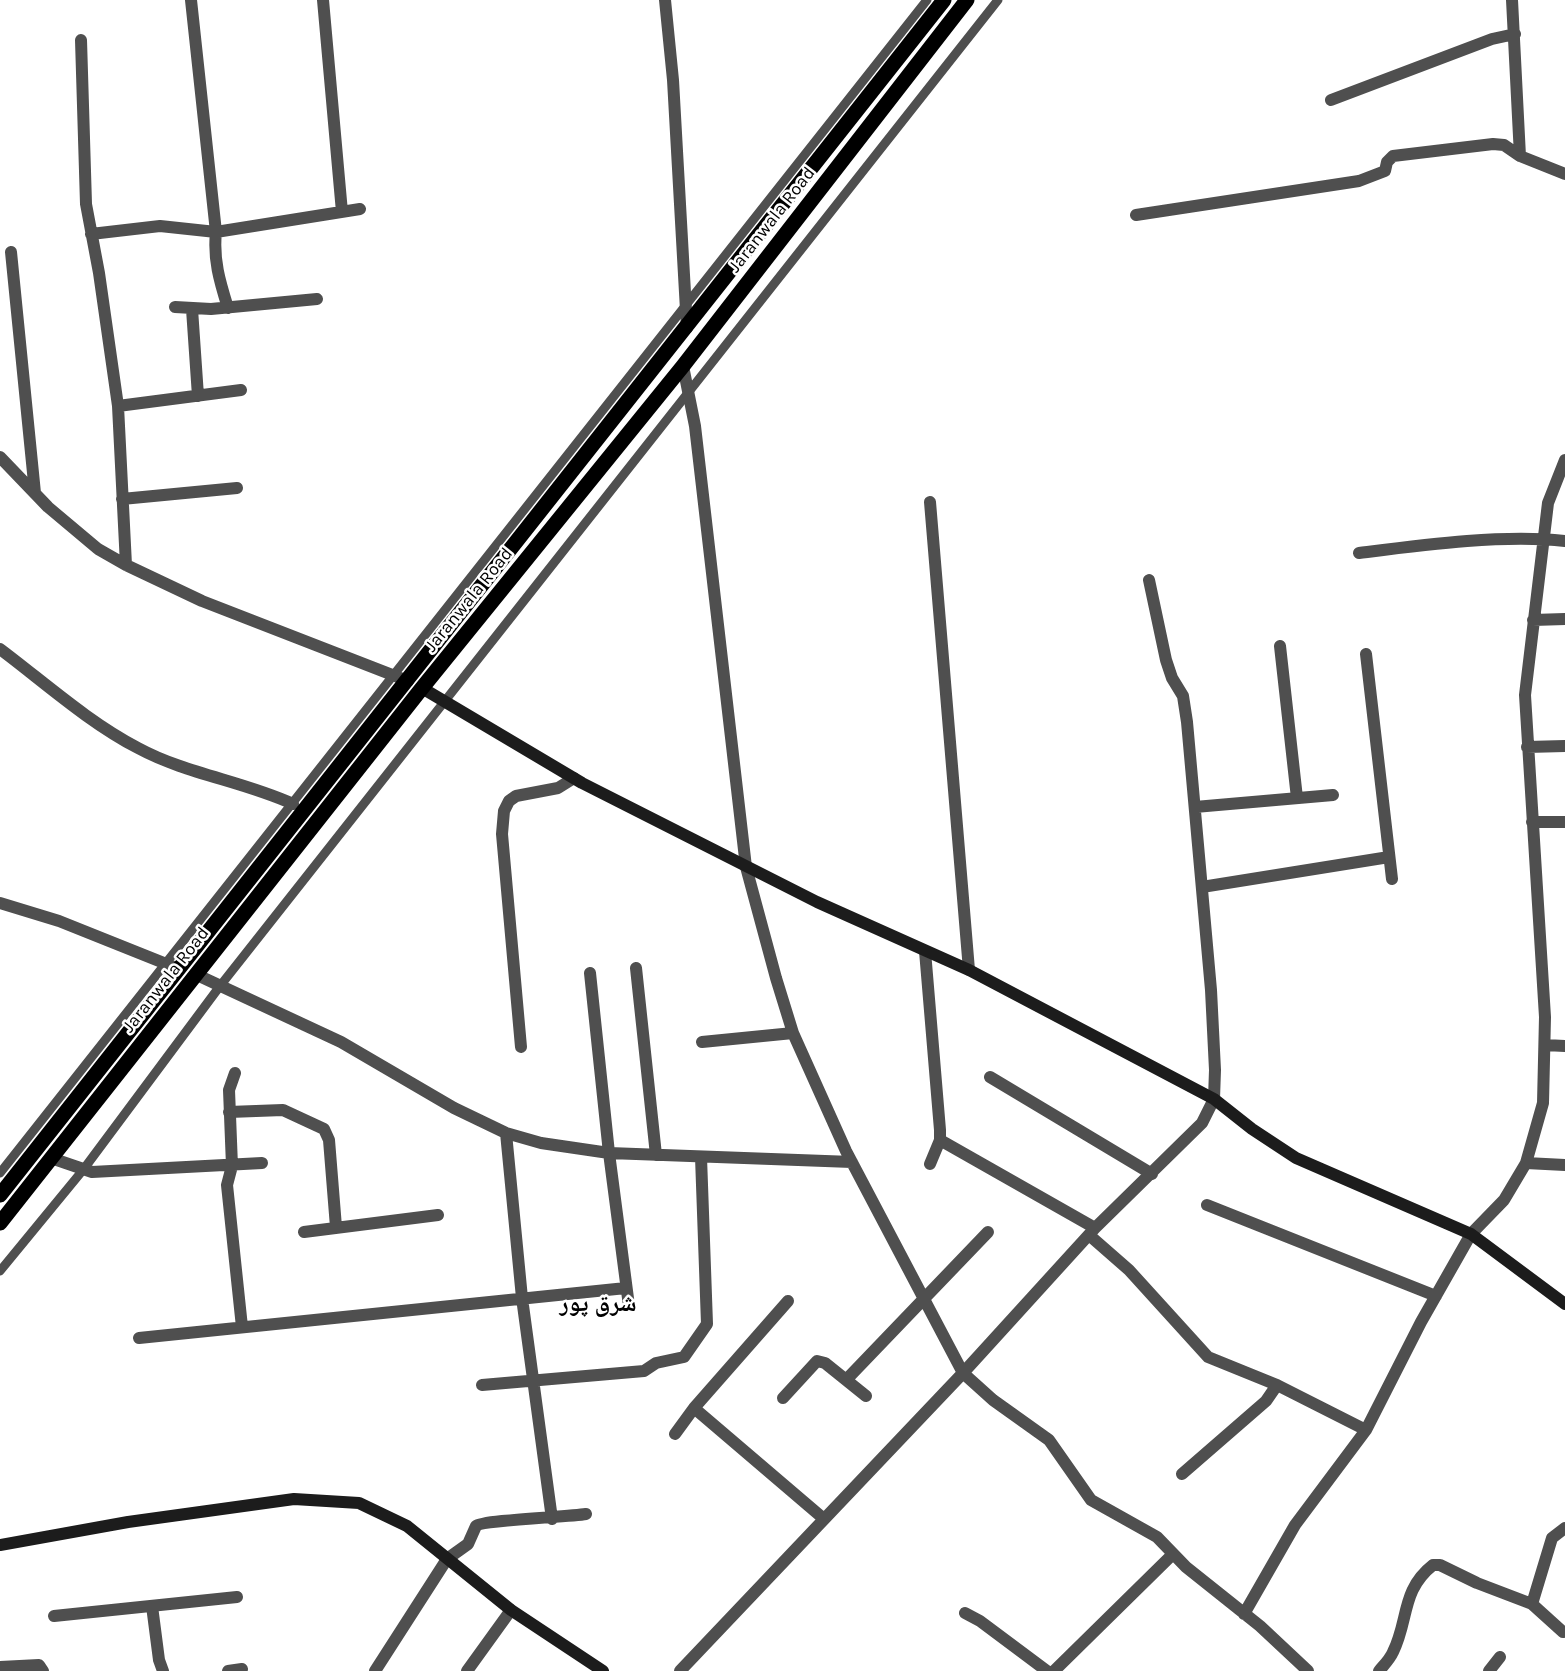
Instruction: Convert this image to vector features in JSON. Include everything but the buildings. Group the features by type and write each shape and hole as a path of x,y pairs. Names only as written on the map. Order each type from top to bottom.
{"main road":[{"name":"Jaranwala Road","path":"0,1195 172,966 401,678 687,328 944,0"},
{"name":"Jaranwala Road","path":"0,1223 422,688 683,366 967,0"}],"street":[{"path":"191,0 216,232 214,251 216,269 228,308"},
{"path":"323,0 342,212"},
{"path":"664,0 673,80 687,328"},
{"path":"1512,0 1520,156"},
{"path":"1331,100 1492,39 1515,34"},
{"path":"81,40 86,204 117,406 126,565"},
{"path":"1136,215 1359,181 1385,171 1387,162 1393,156 1493,144 1512,148 1520,156 1565,174"},
{"path":"92,234 160,226 216,232 360,209"},
{"path":"11,252 36,493"},
{"path":"175,306 192,309 228,308 316,299"},
{"path":"192,309 198,396"},
{"path":"683,366 689,390 746,867 793,1033 852,1162 963,1373 993,1400 1049,1440 1091,1500 1157,1537 1173,1554 1308,1671"},
{"path":"117,406 242,390"},
{"path":"0,458 98,549 126,565 202,601 401,678"},
{"path":"1244,1614 1295,1525 1366,1430 1471,1234 1504,1200 1526,1163 1543,1103 1545,1045 1525,694 1542,538 1548,503 1565,460"},
{"path":"122,499 237,488"},
{"path":"930,502 969,970"},
{"path":"1359,553 1420,546 1542,538 1565,541"},
{"path":"680,1671 963,1373 1092,1232 1202,1123 1214,1099 1211,990 1186,707 1166,660 1149,580"},
{"path":"1533,620 1565,619"},
{"path":"1280,646 1298,798"},
{"path":"0,649 100,724 138,748 176,764 268,792 293,804"},
{"path":"1366,654 1392,879"},
{"path":"422,688 574,778 746,867 969,970 1214,1099 1252,1129 1296,1158 1471,1234 1565,1304"},
{"path":"1527,747 1565,746"},
{"path":"520,1047 502,834 504,811 509,801 516,796 542,793 558,788 574,778"},
{"path":"1195,807 1333,795"},
{"path":"1532,822 1565,822"},
{"path":"1202,887 1389,857"},
{"path":"0,903 58,921 172,966"},
{"path":"925,951 940,1140 930,1164"},
{"path":"636,968 656,1155"},
{"path":"590,973 609,1153 629,1306"},
{"path":"195,974 341,1042 454,1108 506,1133 541,1143 609,1153 852,1162"},
{"path":"702,1042 793,1033"},
{"path":"1545,1045 1565,1046"},
{"path":"235,1073 229,1090 232,1166 227,1185 242,1327"},
{"path":"990,1077 1152,1174"},
{"path":"229,1112 283,1110 324,1129 329,1140 336,1227"},
{"path":"506,1133 522,1298 552,1519"},
{"path":"940,1140 1092,1232 1145,1286 1208,1357 1277,1385 1366,1430"},
{"path":"482,1385 645,1371 656,1363 680,1359 688,1354 706,1324 701,1157"},
{"path":"51,1158 92,1172 262,1163"},
{"path":"1526,1163 1565,1165"},
{"path":"1207,1205 1436,1296"},
{"path":"304,1232 438,1215"},
{"path":"846,1380 988,1232"},
{"path":"139,1338 626,1288"},
{"path":"675,1434 694,1408 788,1301"},
{"path":"783,1398 817,1361 825,1363 866,1396"},
{"path":"1182,1474 1266,1401 1277,1385"},
{"path":"694,1408 824,1519"},
{"path":"0,1545 128,1522 294,1499 359,1503 407,1526 511,1610 603,1671"},
{"path":"375,1671 447,1559 468,1544 480,1523 552,1519 585,1514"},
{"path":"1532,1604 1552,1538 1565,1528"},
{"path":"1054,1671 1173,1554"},
{"path":"1379,1671 1393,1653 1406,1604 1415,1585 1433,1565 1440,1565 1477,1583 1532,1604 1563,1632"},
{"path":"54,1616 237,1597"},
{"path":"152,1606 159,1660 163,1671"},
{"path":"467,1671 511,1610"},
{"path":"964,1614 980,1621 1047,1671"},
{"path":"1489,1671 1500,1657"},
{"path":"0,1667 33,1664 39,1665 43,1671"},
{"path":"228,1671 242,1669"}],"lane":[{"path":"0,1173 172,966 293,804 401,678 685,304 927,0"},
{"path":"0,1271 82,1170 220,986 443,701 998,0"}],"district":[{"name":"شرق پور","path":"598,1304"}]}
